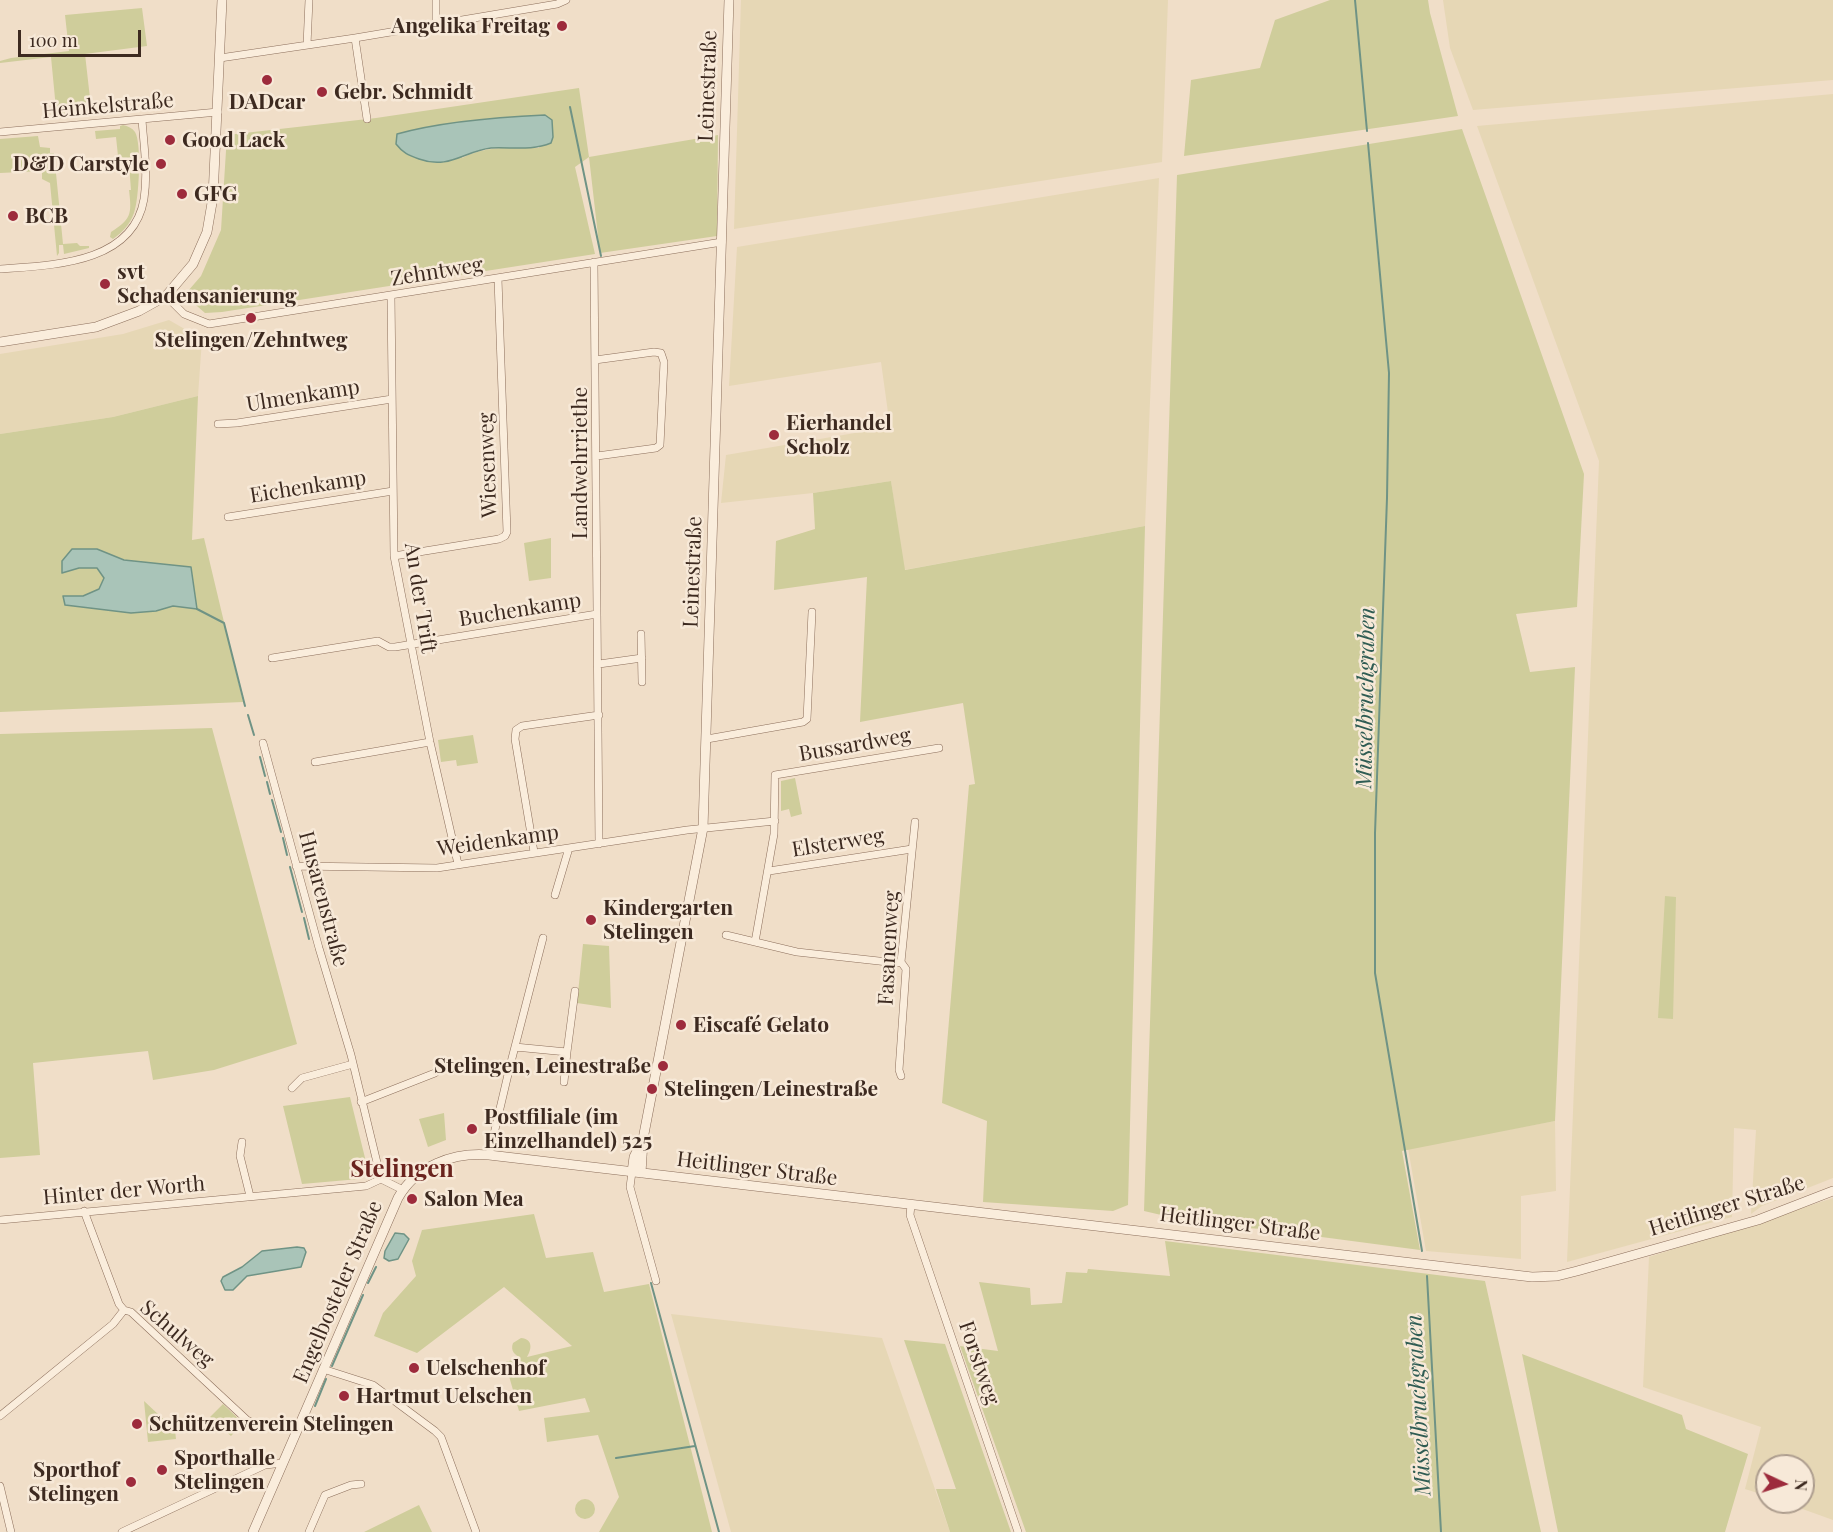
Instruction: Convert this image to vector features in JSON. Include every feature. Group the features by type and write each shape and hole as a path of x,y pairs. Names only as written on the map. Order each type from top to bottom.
{"street":[{"path":"0,342 96,327 139,311 166,296 193,264 207,232 214,185 222,0"},
{"path":"307,45 309,0"},
{"path":"436,0 436,24"},
{"path":"220,58 355,38 557,4 566,0"},
{"name":"Leinestraße","path":"637,1172 634,1157 643,1138 703,828 729,0"},
{"path":"355,38 368,119"},
{"name":"Heinkelstraße","path":"0,132 218,112"},
{"path":"0,269 73,260 115,246 126,237 138,221 144,200 146,178 142,120"},
{"name":"Zehntweg","path":"166,296 184,314 209,324 722,242"},
{"name":"Landwehrriethe","path":"594,262 599,844"},
{"name":"Wiesenweg","path":"394,556 499,539 507,532 498,279"},
{"name":"An der Trift","path":"391,296 394,556 430,742 458,864"},
{"path":"595,360 654,352 662,353 664,362 660,445 656,448 597,456"},
{"name":"Ulmenkamp","path":"219,424 392,399"},
{"name":"Eichenkamp","path":"228,517 393,491"},
{"path":"706,739 803,722 807,719 812,612"},
{"name":"Buchenkamp","path":"272,658 378,641 389,647 597,614"},
{"path":"641,634 642,682"},
{"path":"599,664 642,658"},
{"path":"534,852 515,739 516,730 522,726 598,715"},
{"path":"315,762 430,742"},
{"name":"Husarenstraße","path":"263,743 381,1179"},
{"name":"Bussardweg","path":"775,822 776,775 939,748"},
{"path":"755,942 769,871 775,822"},
{"name":"Weidenkamp","path":"296,866 437,868 703,828 775,822"},
{"name":"Fasanenweg","path":"901,1076 899,1070 906,969 901,962 915,822"},
{"path":"555,895 569,848"},
{"name":"Elsterweg","path":"769,871 912,849"},
{"path":"726,935 797,952 901,962"},
{"path":"489,1155 543,938"},
{"path":"564,1082 575,991"},
{"path":"515,1047 567,1052"},
{"path":"292,1088 302,1078 352,1065"},
{"path":"362,1102 435,1073"},
{"path":"242,1142 240,1156 250,1196"},
{"name":"Engelbosteler Straße","path":"253,1532 403,1190 418,1174 440,1163 469,1154 637,1172"},
{"path":"637,1172 630,1186 656,1281"},
{"name":"Heitlinger Straße","path":"637,1172 1532,1276 1557,1276 1577,1272 1758,1220 1833,1191"},
{"path":"381,1179 403,1190"},
{"name":"Hinter der Worth","path":"0,1220 366,1186 381,1179"},
{"name":"Forstweg","path":"911,1205 910,1215 1018,1532"},
{"name":"Schulweg","path":"84,1211 119,1304 124,1310 131,1312 247,1420 264,1425 298,1427"},
{"path":"0,1416 113,1324 124,1310"},
{"path":"323,1369 373,1385 441,1437 476,1532"},
{"path":"122,1532 265,1465 284,1463"},
{"path":"309,1532 325,1495 351,1485 362,1484"},
{"path":"0,1486 11,1532"}],"shaded area":[{"path":"741,0 1168,0 1162,162 734,229"},
{"path":"1330,0 1428,0 1458,116 1184,156 1191,80 1260,68 1275,20"},
{"path":"1443,0 1833,0 1833,80 1473,110 1450,48"},
{"path":"142,8 147,46 85,54 92,116 57,119 51,57 0,63 0,61 11,58 69,51 65,15"},
{"path":"579,88 589,157 575,167 595,254 222,312 205,313 189,299 188,291 201,276 221,230 227,135 376,118","holes":["544,115 552,120 539,148 490,149 462,158 467,123"]},
{"path":"1833,94 1833,1178 1762,1206 1751,1214 1756,1130 1734,1128 1732,1217 1567,1262 1599,461 1477,126"},
{"path":"545,115 552,120 553,137 551,143 537,147 491,148 448,161 430,162 403,152 396,144 397,134 432,126"},
{"path":"123,125 133,129 137,138 138,185 136,206 132,217 126,228 113,239 110,237 111,232 129,216 129,190 131,190 129,164 122,164 121,156 118,156 116,137 96,139 95,131 120,129"},
{"path":"1462,129 1584,474 1577,607 1516,614 1530,672 1575,667 1555,1121 1402,1151 1420,1250 1261,1229 1200,1224 1144,1211 1177,175"},
{"path":"718,135 717,236 600,253 589,157"},
{"path":"38,136 40,147 50,148 50,153 54,153 63,244 77,243 80,246 89,246 89,248 64,254 63,245 59,245 57,256 50,183 42,179 42,171 0,173 0,139"},
{"path":"1159,178 1145,526 904,570 891,481 813,493 721,503 726,455 890,427 881,362 729,386 737,247"},
{"path":"169,320 202,339 198,396 113,417 0,434 0,354 123,334"},
{"path":"198,396 192,540 204,538 243,702 0,712 0,434 113,417","holes":["97,549 124,560 151,563 197,609 173,606 156,611 63,596 83,596 99,589 104,578 97,568 79,568"]},
{"path":"891,481 905,570 1145,526 1128,1205 1113,1211 983,1202 987,1121 942,1103 969,785 975,784 963,703 860,722 867,577 774,590 776,541 815,529 813,493"},
{"path":"551,538 551,578 529,581 524,543"},
{"path":"72,549 97,549 124,560 191,567 197,609 173,606 156,611 131,613 65,605 63,596 83,596 99,589 104,578 97,568 79,568 62,573 62,561"},
{"path":"212,728 297,1044 214,1070 153,1080 148,1051 33,1063 40,1155 0,1158 0,734"},
{"path":"473,735 478,763 457,766 456,760 441,762 438,740"},
{"path":"795,778 802,814 791,817 789,809 781,811 781,781"},
{"path":"1665,896 1676,897 1673,1019 1658,1018"},
{"path":"583,944 609,946 611,1008 577,1003"},
{"path":"350,1097 367,1166 359,1179 302,1184 283,1106"},
{"path":"444,1113 446,1140 428,1147 419,1119"},
{"path":"1555,1121 1556,1191 1521,1196 1521,1259 1426,1251 1408,1148"},
{"path":"1833,1198 1833,1520 1815,1514 1815,1454 1755,1454 1755,1492 1745,1489 1761,1427 1643,1387 1649,1257"},
{"path":"534,1214 546,1258 593,1252 604,1292 649,1284 712,1532 599,1532 619,1497 598,1435 547,1442 544,1418 590,1412 585,1398 519,1411 505,1362 521,1358 512,1348 513,1343 521,1338 528,1340 530,1345 527,1357 572,1346 504,1287 417,1353 374,1336 383,1313 416,1276 412,1261 422,1230"},
{"path":"395,1233 404,1234 409,1239 398,1259 389,1261 384,1258 385,1251"},
{"path":"1165,1241 1485,1281 1541,1532 1026,1532 960,1346 998,1351 979,1282 1030,1288 1031,1305 1062,1303 1066,1272 1087,1273 1088,1269 1170,1276"},
{"path":"304,1248 306,1252 301,1267 247,1276 233,1290 225,1290 221,1281 223,1277 242,1267 262,1251"},
{"path":"671,1314 882,1338 950,1532 731,1532"},
{"path":"904,1340 945,1344 1011,1532 950,1532 936,1489 956,1489"},
{"path":"1522,1354 1682,1415 1686,1429 1748,1454 1725,1532 1558,1532"},
{"path":"144,1401 175,1430 176,1439 148,1442"},
{"path":"223,1404 243,1423 231,1436 210,1417"},
{"path":"585,1499 592,1502 595,1509 592,1516 585,1519 578,1516 575,1509 578,1502"},
{"path":"419,1505 432,1532 364,1532"}],"waterway":[{"name":"Müsselbruchgraben","path":"1355,0 1367,131"},
{"path":"570,107 601,256"},
{"name":"Müsselbruchgraben","path":"1368,143 1389,373 1387,498 1375,833 1375,973 1422,1251"},
{"path":"197,609 224,623 245,706"},
{"path":"248,715 254,735"},
{"path":"260,757 265,776"},
{"path":"267,782 270,794"},
{"path":"272,800 281,832"},
{"path":"283,838 287,855"},
{"path":"290,867 302,912"},
{"path":"304,918 309,939"},
{"path":"368,1283 376,1267"},
{"name":"Müsselbruchgraben","path":"1427,1276 1441,1532"},
{"path":"651,1283 719,1532"},
{"path":"332,1366 363,1295"},
{"path":"315,1406 326,1379"},
{"path":"616,1458 695,1446"}],"place":[{"name":"Angelika Freitag","path":"562,26"},
{"name":"DADcar","path":"267,80"},
{"name":"Gebr. Schmidt","path":"322,92"},
{"name":"Good Lack","path":"170,140"},
{"name":"D&D Carstyle","path":"161,164"},
{"name":"GFG","path":"182,194"},
{"name":"BCB","path":"13,216"},
{"name":"svt Schadensanierung","path":"105,284"},
{"name":"Stelingen/Zehntweg","path":"251,318"},
{"name":"Eierhandel Scholz","path":"774,435"},
{"name":"Kindergarten Stelingen","path":"591,920"},
{"name":"Eiscafé Gelato","path":"681,1025"},
{"name":"Stelingen, Leinestraße","path":"663,1066"},
{"name":"Stelingen/Leinestraße","path":"652,1089"},
{"name":"Postfiliale (im Einzelhandel) 525","path":"472,1129"},
{"name":"Salon Mea","path":"412,1199"},
{"name":"Uelschenhof","path":"414,1368"},
{"name":"Hartmut Uelschen","path":"344,1396"},
{"name":"Schützenverein Stelingen","path":"137,1424"},
{"name":"Sporthalle Stelingen","path":"162,1470"},
{"name":"Sporthof Stelingen","path":"131,1482"}],"district":[{"name":"Stelingen","path":"402,1170"}]}
